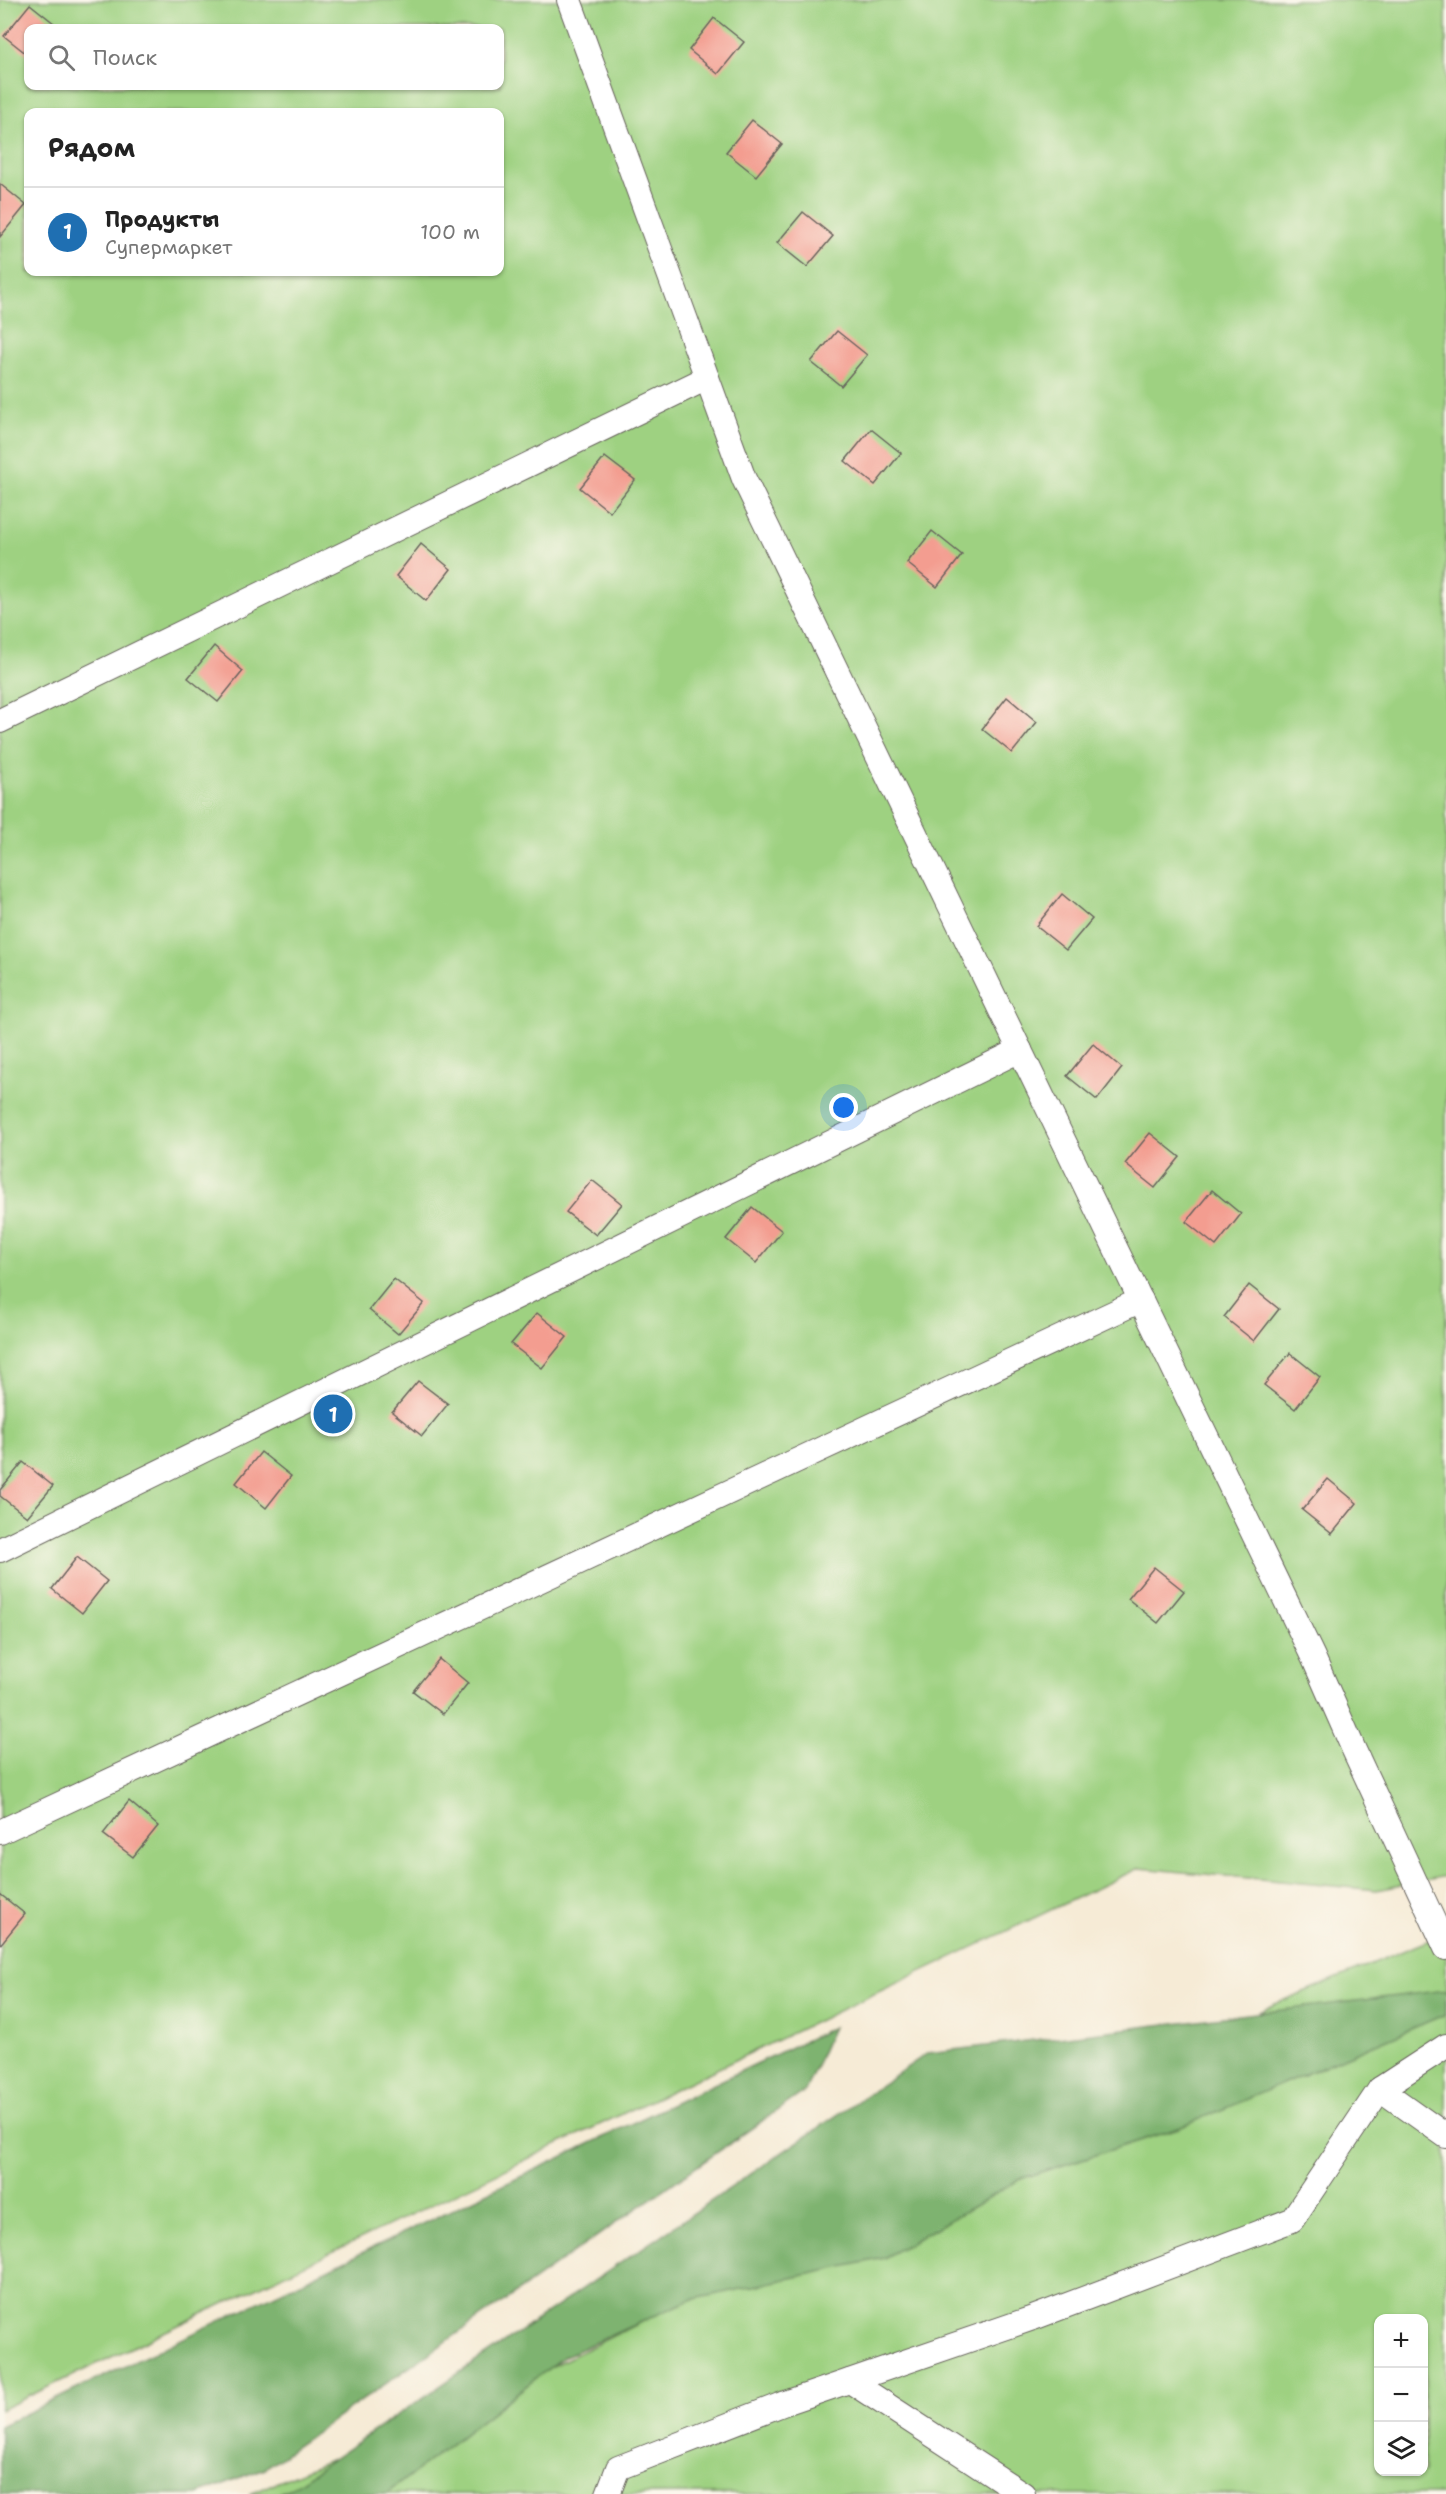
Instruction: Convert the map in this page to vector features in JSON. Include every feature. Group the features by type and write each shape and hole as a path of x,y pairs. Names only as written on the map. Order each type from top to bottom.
{"lane":[{"path":"569,0 744,479 1313,1657 1446,1948"},
{"path":"0,721 707,378"},
{"path":"0,1550 1020,1050"},
{"path":"0,1832 1141,1300"},
{"path":"608,2494 618,2468 786,2403 1033,2318 1293,2220 1380,2089 1446,2046"},
{"path":"1380,2089 1446,2136"},
{"path":"850,2381 1023,2494"}],"green space":[{"path":"0,0 1446,0 1446,1876 1377,1890 1139,1868 0,2410"},
{"path":"1446,1933 1446,2494 249,2494 553,2366 1277,2003"},
{"path":"1446,1990 1446,2014 1179,2128 1023,2178 884,2258 690,2300 565,2356 386,2494 278,2494 289,2489 928,2053"},
{"path":"833,2027 805,2091 265,2468 198,2494 0,2494 0,2426"}],"building":[{"path":"30,4 55,24 24,24 24,52 4,36"},
{"path":"714,18 744,42 718,74 689,50"},
{"path":"752,120 782,144 756,176 726,152"},
{"path":"0,184 24,203 24,207 0,237"},
{"path":"803,212 833,236 807,267 777,243"},
{"path":"837,331 867,355 841,386 811,362"},
{"path":"871,429 901,453 875,485 845,461"},
{"path":"605,457 635,480 610,512 580,488"},
{"path":"932,531 962,555 937,587 907,563"},
{"path":"421,544 451,569 426,601 396,576"},
{"path":"214,646 243,671 218,702 188,678"},
{"path":"1007,697 1037,722 1012,753 982,729"},
{"path":"1062,894 1092,919 1066,950 1036,926"},
{"path":"1093,1044 1122,1068 1097,1100 1067,1076"},
{"path":"1150,1133 1180,1157 1155,1188 1125,1164"},
{"path":"592,1180 622,1204 596,1235 566,1212"},
{"path":"1212,1190 1241,1214 1216,1246 1186,1222"},
{"path":"752,1207 782,1231 756,1263 726,1239"},
{"path":"394,1279 424,1303 398,1334 369,1310"},
{"path":"1249,1285 1279,1309 1254,1341 1224,1317"},
{"path":"537,1313 567,1337 542,1368 511,1344"},
{"path":"1290,1353 1320,1377 1295,1409 1264,1385"},
{"path":"418,1381 448,1404 422,1436 392,1412"},
{"path":"261,1452 291,1476 266,1508 236,1483"},
{"path":"23,1462 53,1486 27,1517 0,1496 0,1490"},
{"path":"1328,1479 1357,1503 1332,1534 1302,1510"},
{"path":"77,1557 107,1581 82,1613 52,1589"},
{"path":"1154,1567 1184,1591 1158,1623 1128,1599"},
{"path":"439,1659 468,1683 443,1714 413,1691"},
{"path":"129,1801 158,1826 133,1857 103,1834"},
{"path":"0,1894 25,1914 0,1945"}],"place":[{"name":"Продукты","path":"333,1414"}]}
